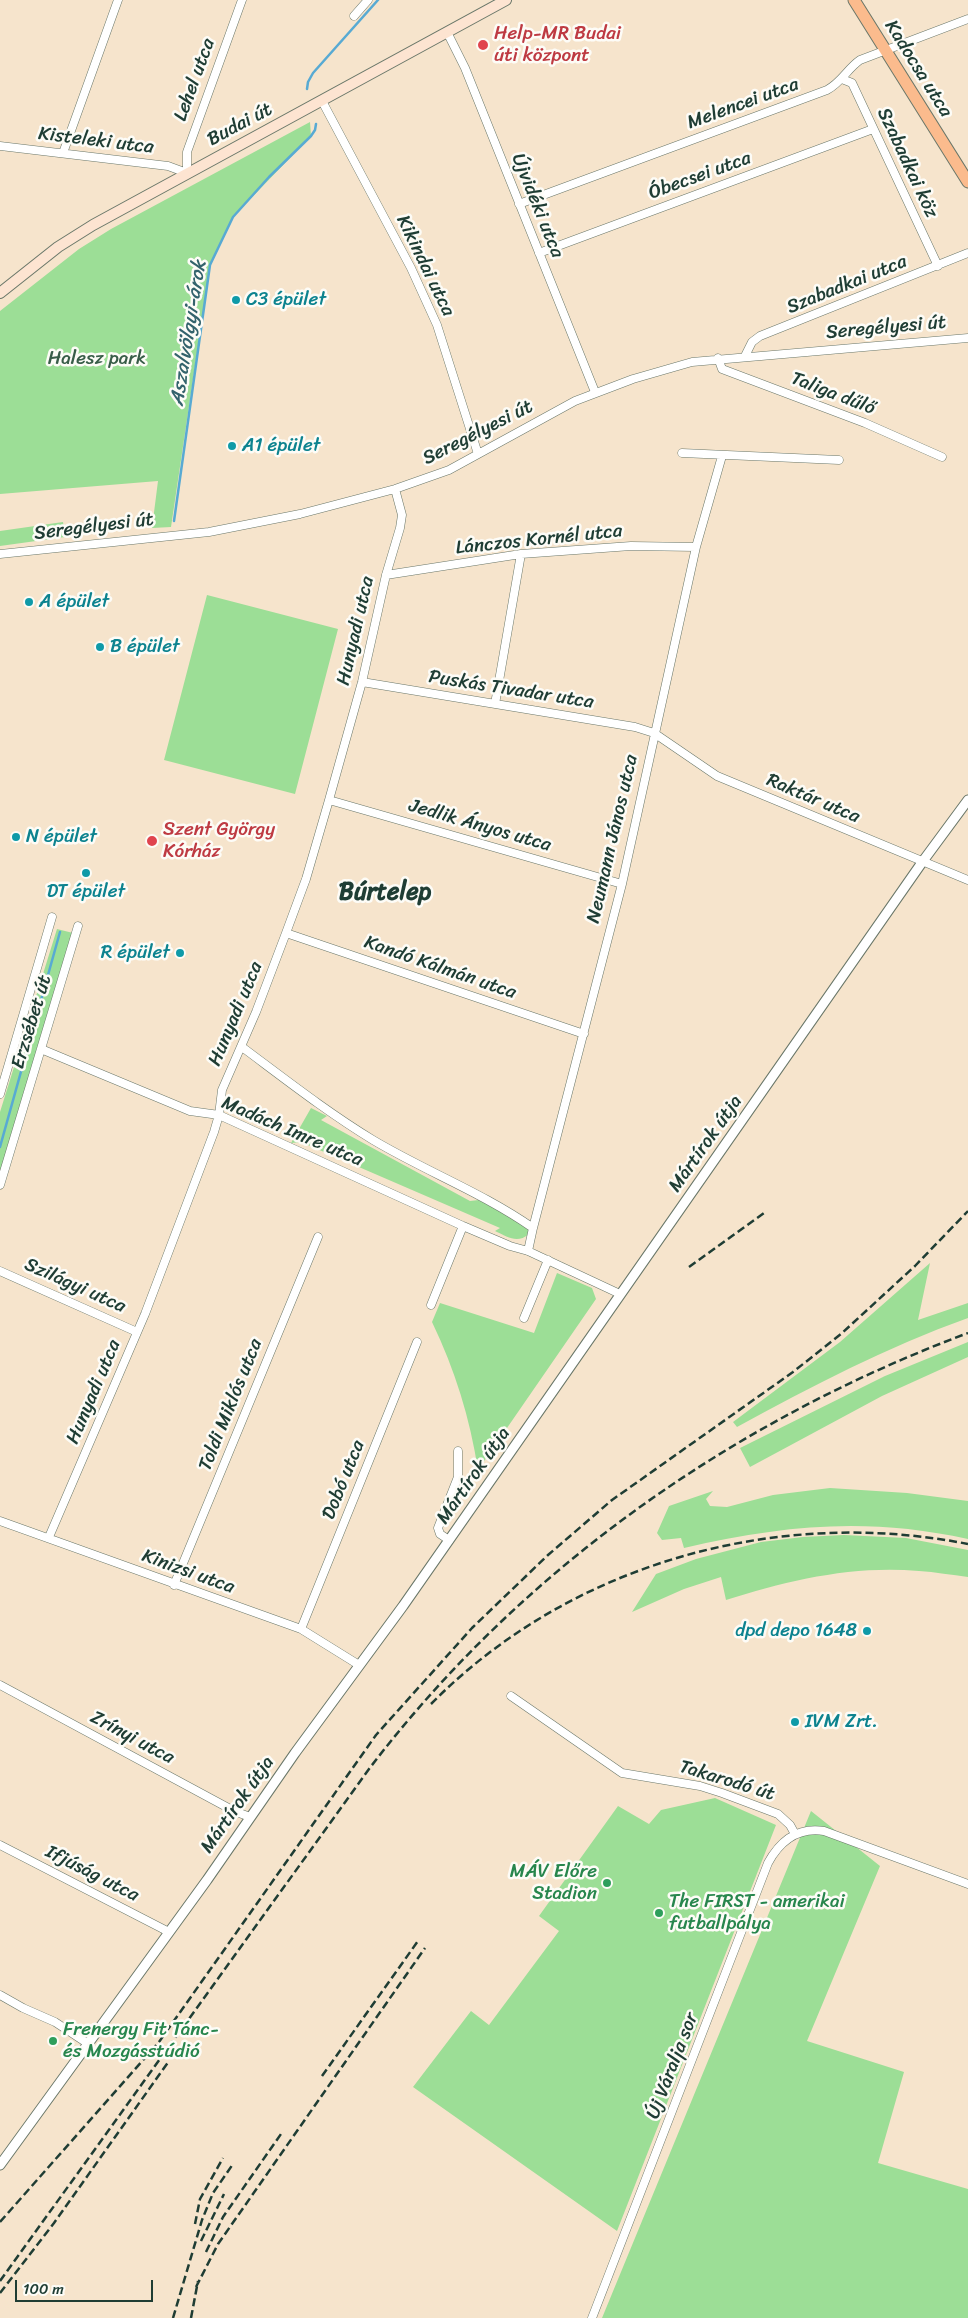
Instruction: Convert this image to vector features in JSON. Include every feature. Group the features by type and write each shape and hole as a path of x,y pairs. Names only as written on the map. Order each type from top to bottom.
{"main road":[{"name":"Budai út","path":"0,293 74,236 506,0"},
{"name":"Kadocsa utca","path":"854,0 968,182"}],"street":[{"path":"63,153 118,0"},
{"name":"Lehel utca","path":"187,173 187,152 242,0"},
{"path":"354,16 368,0"},
{"name":"Melencei utca","path":"519,204 828,90 837,85 850,67 860,60 968,19"},
{"name":"Újvidéki utca","path":"447,32 465,68 595,392"},
{"name":"Szabadkai köz","path":"842,79 852,83 938,266"},
{"name":"Kikindai utca","path":"322,101 411,268 437,325 478,454"},
{"name":"Óbecsei utca","path":"538,253 873,129"},
{"name":"Kisteleki utca","path":"0,146 168,166 187,173"},
{"name":"Szabadkai utca","path":"745,356 752,342 760,336 938,266 968,252"},
{"name":"Seregélyesi út","path":"0,554 209,532 300,514 395,489 449,470 595,392 664,369 692,362 718,358 968,338"},
{"name":"Taliga dűlő","path":"718,358 722,369 864,424 942,457"},
{"path":"682,453 839,460"},
{"name":"Neumann János utca","path":"533,1228 622,884 696,547 722,456"},
{"name":"Hunyadi utca","path":"49,1537 137,1332 189,1201 219,1115 222,1090 242,1047 306,879 362,682 386,575 402,515 395,489"},
{"name":"Lánczos Kornél utca","path":"386,575 521,554 631,546 696,547"},
{"path":"495,704 521,554"},
{"name":"Puskás Tivadar utca","path":"362,682 634,727 654,733"},
{"name":"Raktár utca","path":"654,733 717,776 968,880"},
{"name":"Jedlik Ányos utca","path":"329,800 622,884"},
{"name":"Mártírok útja","path":"1,2160 169,1932 449,1540 923,861 968,800"},
{"name":"Erzsébet út","path":"0,1094 52,917"},
{"name":"Erzsébet út","path":"0,1186 78,926"},
{"name":"Kandó Kálmán utca","path":"286,933 584,1034"},
{"name":"Madách Imre utca","path":"242,1047 305,1095 374,1140 484,1197 533,1228"},
{"name":"Madách Imre utca","path":"41,1049 190,1111 219,1115 463,1226 510,1246 528,1251 620,1294"},
{"path":"431,1304 463,1226"},
{"path":"528,1251 533,1228"},
{"name":"Toldi Miklós utca","path":"174,1585 318,1237"},
{"path":"524,1318 548,1260"},
{"name":"Szilágyi utca","path":"0,1271 137,1332"},
{"name":"Dobó utca","path":"301,1629 417,1342"},
{"path":"449,1540 440,1534 438,1528 458,1477 458,1451"},
{"name":"Kinizsi utca","path":"0,1521 301,1629 359,1665"},
{"name":"Zrínyi utca","path":"0,1685 234,1811 250,1817"},
{"name":"Takarodó út","path":"510,1696 622,1773 700,1786 722,1793 778,1814 790,1824 795,1834"},
{"path":"795,1834 805,1830 824,1831 968,1884"},
{"name":"Új Váralja sor","path":"592,2318 768,1863 780,1844 795,1834"},
{"name":"Ifjúság utca","path":"0,1845 169,1932"},
{"path":"0,1995 23,2008 55,2022 88,2042"}],"green space":[{"name":"Halesz park","path":"310,122 311,136 233,217 210,265 171,527 152,528 158,481 0,494 0,311 79,249 111,229"},
{"path":"63,522 65,537 0,546 0,531"},
{"path":"207,595 338,629 295,794 164,760"},
{"path":"57,929 73,933 0,1182 0,1112"},
{"path":"311,1108 327,1116 321,1120 470,1201 479,1200 529,1227 529,1234 520,1239 508,1237 495,1231 500,1228 301,1142 291,1143"},
{"path":"930,1263 918,1320 968,1303 968,1318 938,1329 850,1368 737,1427 733,1422 840,1342"},
{"path":"557,1273 592,1288 596,1299 478,1470 471,1432 461,1395 448,1358 432,1322 440,1303 534,1333"},
{"path":"968,1342 968,1357 882,1396 750,1467 740,1448 885,1376"},
{"path":"830,1488 907,1493 968,1501 968,1539 895,1528 826,1527 756,1534 684,1548 681,1538 662,1540 657,1533 669,1506 713,1491 706,1499 710,1506 727,1507 773,1495"},
{"path":"844,1535 906,1538 968,1550 968,1577 925,1571 870,1570 846,1572 797,1580 726,1600 721,1577 684,1589 632,1612 656,1574 696,1559 761,1542"},
{"path":"715,1798 776,1825 617,2231 413,2087 471,2011 489,2025 559,1931 539,1916 618,1806 649,1824 661,1810"},
{"path":"811,1811 880,1866 807,2041 904,2072 878,2163 968,2189 968,2318 602,2318"}],"waterway":[{"name":"Aszalvölgyi-árok","path":"307,89 308,82 313,73 378,0"},
{"name":"Aszalvölgyi-árok","path":"174,521 210,265 233,217 269,177 311,136 316,124"},
{"name":"Aszalvölgyi-árok","path":"0,1147 60,932"}],"railway":[{"path":"0,2222 159,2042 376,1735 472,1628 548,1555 612,1500 793,1372 841,1334 915,1266 968,1211"},
{"path":"689,1267 764,1213"},
{"path":"0,2281 369,1769 429,1696 494,1628 564,1566 638,1509 716,1457 797,1410 881,1369 968,1333"},
{"path":"431,1704 486,1655 546,1615 611,1582 679,1557 750,1541 822,1533 895,1534 968,1544"},
{"path":"322,2076 418,1941"},
{"path":"196,2287 218,2244 425,1948"},
{"path":"0,2293 54,2223 169,2061"},
{"path":"206,2252 223,2217 281,2134"},
{"path":"195,2224 200,2199 223,2158"},
{"path":"173,2318 202,2220 213,2193 233,2164"},
{"path":"201,2241 224,2194"},
{"path":"191,2318 198,2281"}],"place":[{"name":"Help-MR Budai úti központ","path":"483,45"},
{"name":"C3 épület","path":"236,300"},
{"name":"A1 épület","path":"232,446"},
{"name":"A épület","path":"29,602"},
{"name":"B épület","path":"100,647"},
{"name":"N épület","path":"16,837"},
{"name":"Szent György Kórház","path":"152,841"},
{"name":"DT épület","path":"86,873"},
{"name":"R épület","path":"180,953"},
{"name":"dpd depo 1648","path":"867,1631"},
{"name":"IVM Zrt.","path":"795,1722"},
{"name":"MÁV Előre Stadion","path":"607,1883"},
{"name":"The FIRST - amerikai futballpálya","path":"659,1913"},
{"name":"Frenergy Fit Tánc- és Mozgásstúdió","path":"53,2041"}],"district":[{"name":"Búrtelep","path":"385,893"}]}
